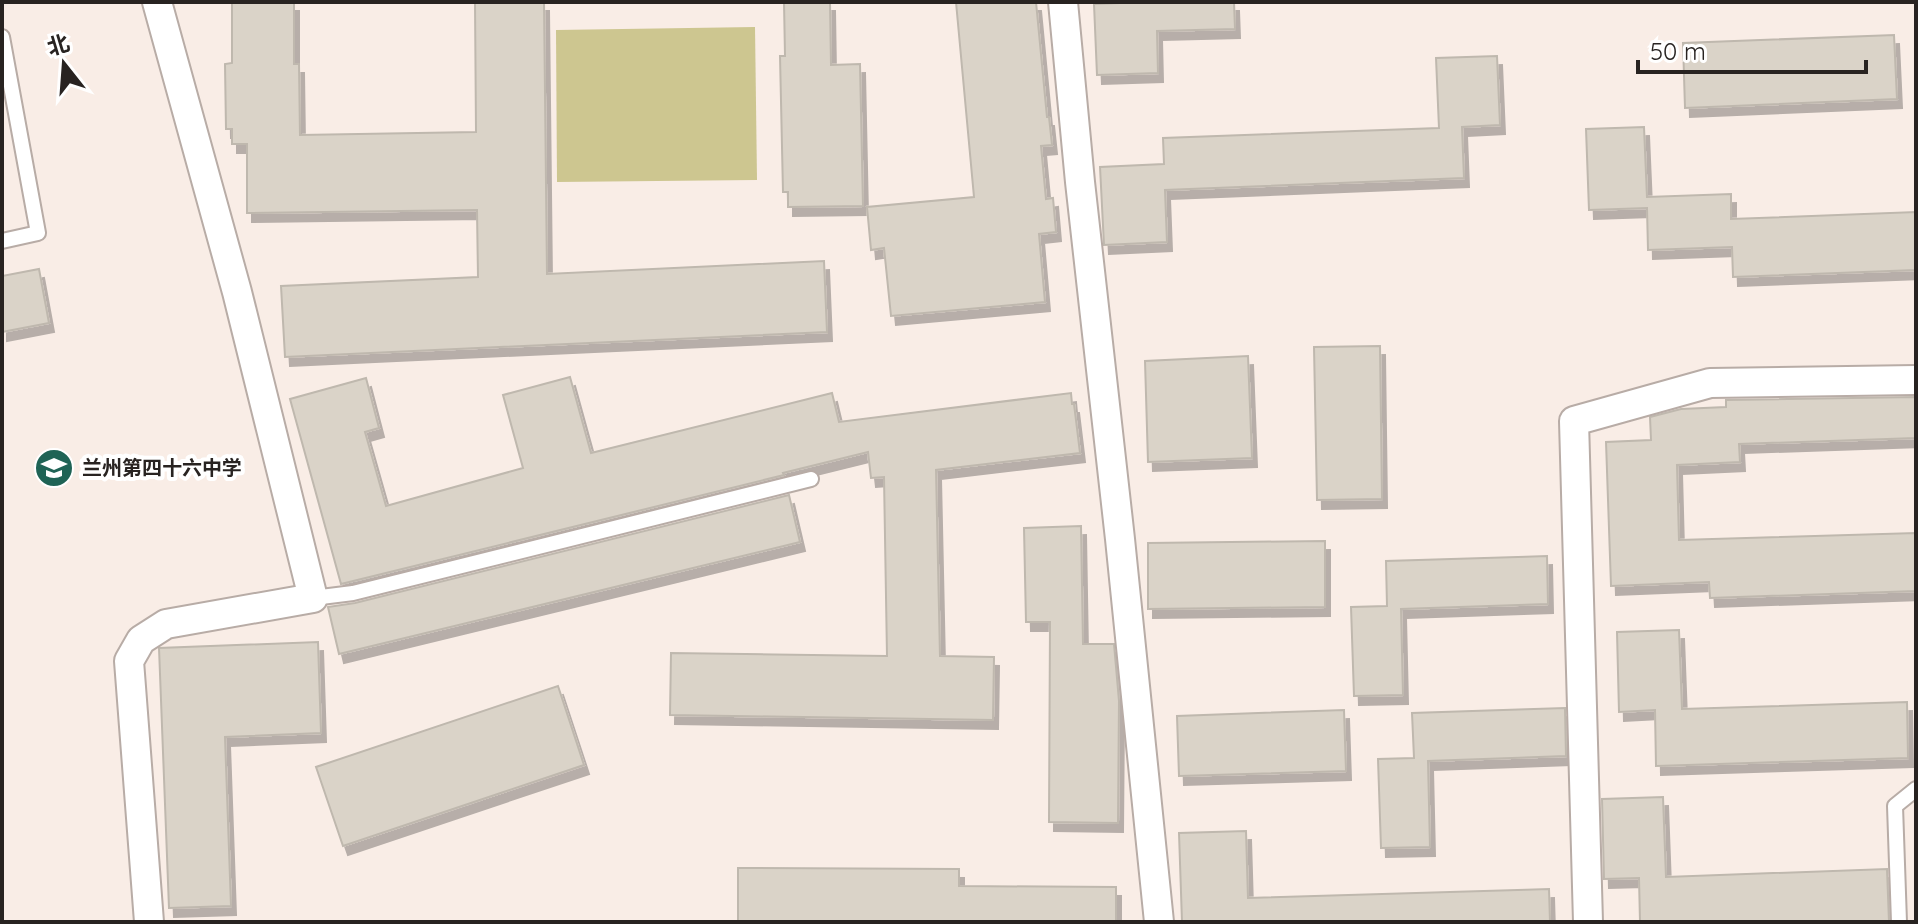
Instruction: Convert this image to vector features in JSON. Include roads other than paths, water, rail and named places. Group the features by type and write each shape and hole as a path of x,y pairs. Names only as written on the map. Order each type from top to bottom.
{"street":[{"path":"149,922 129,661 141,640 166,624 313,598 237,292 157,2"},
{"path":"1063,2 1081,198 1159,922"},
{"path":"1588,922 1574,421 1710,383 1916,380"}],"lane":[{"path":"2,37 7,88 38,233 2,241"},
{"path":"313,598 353,593 811,479"},
{"path":"1899,922 1895,806 1916,789"}],"place":[{"name":"兰州第四十六中学","path":"54,468"}]}
